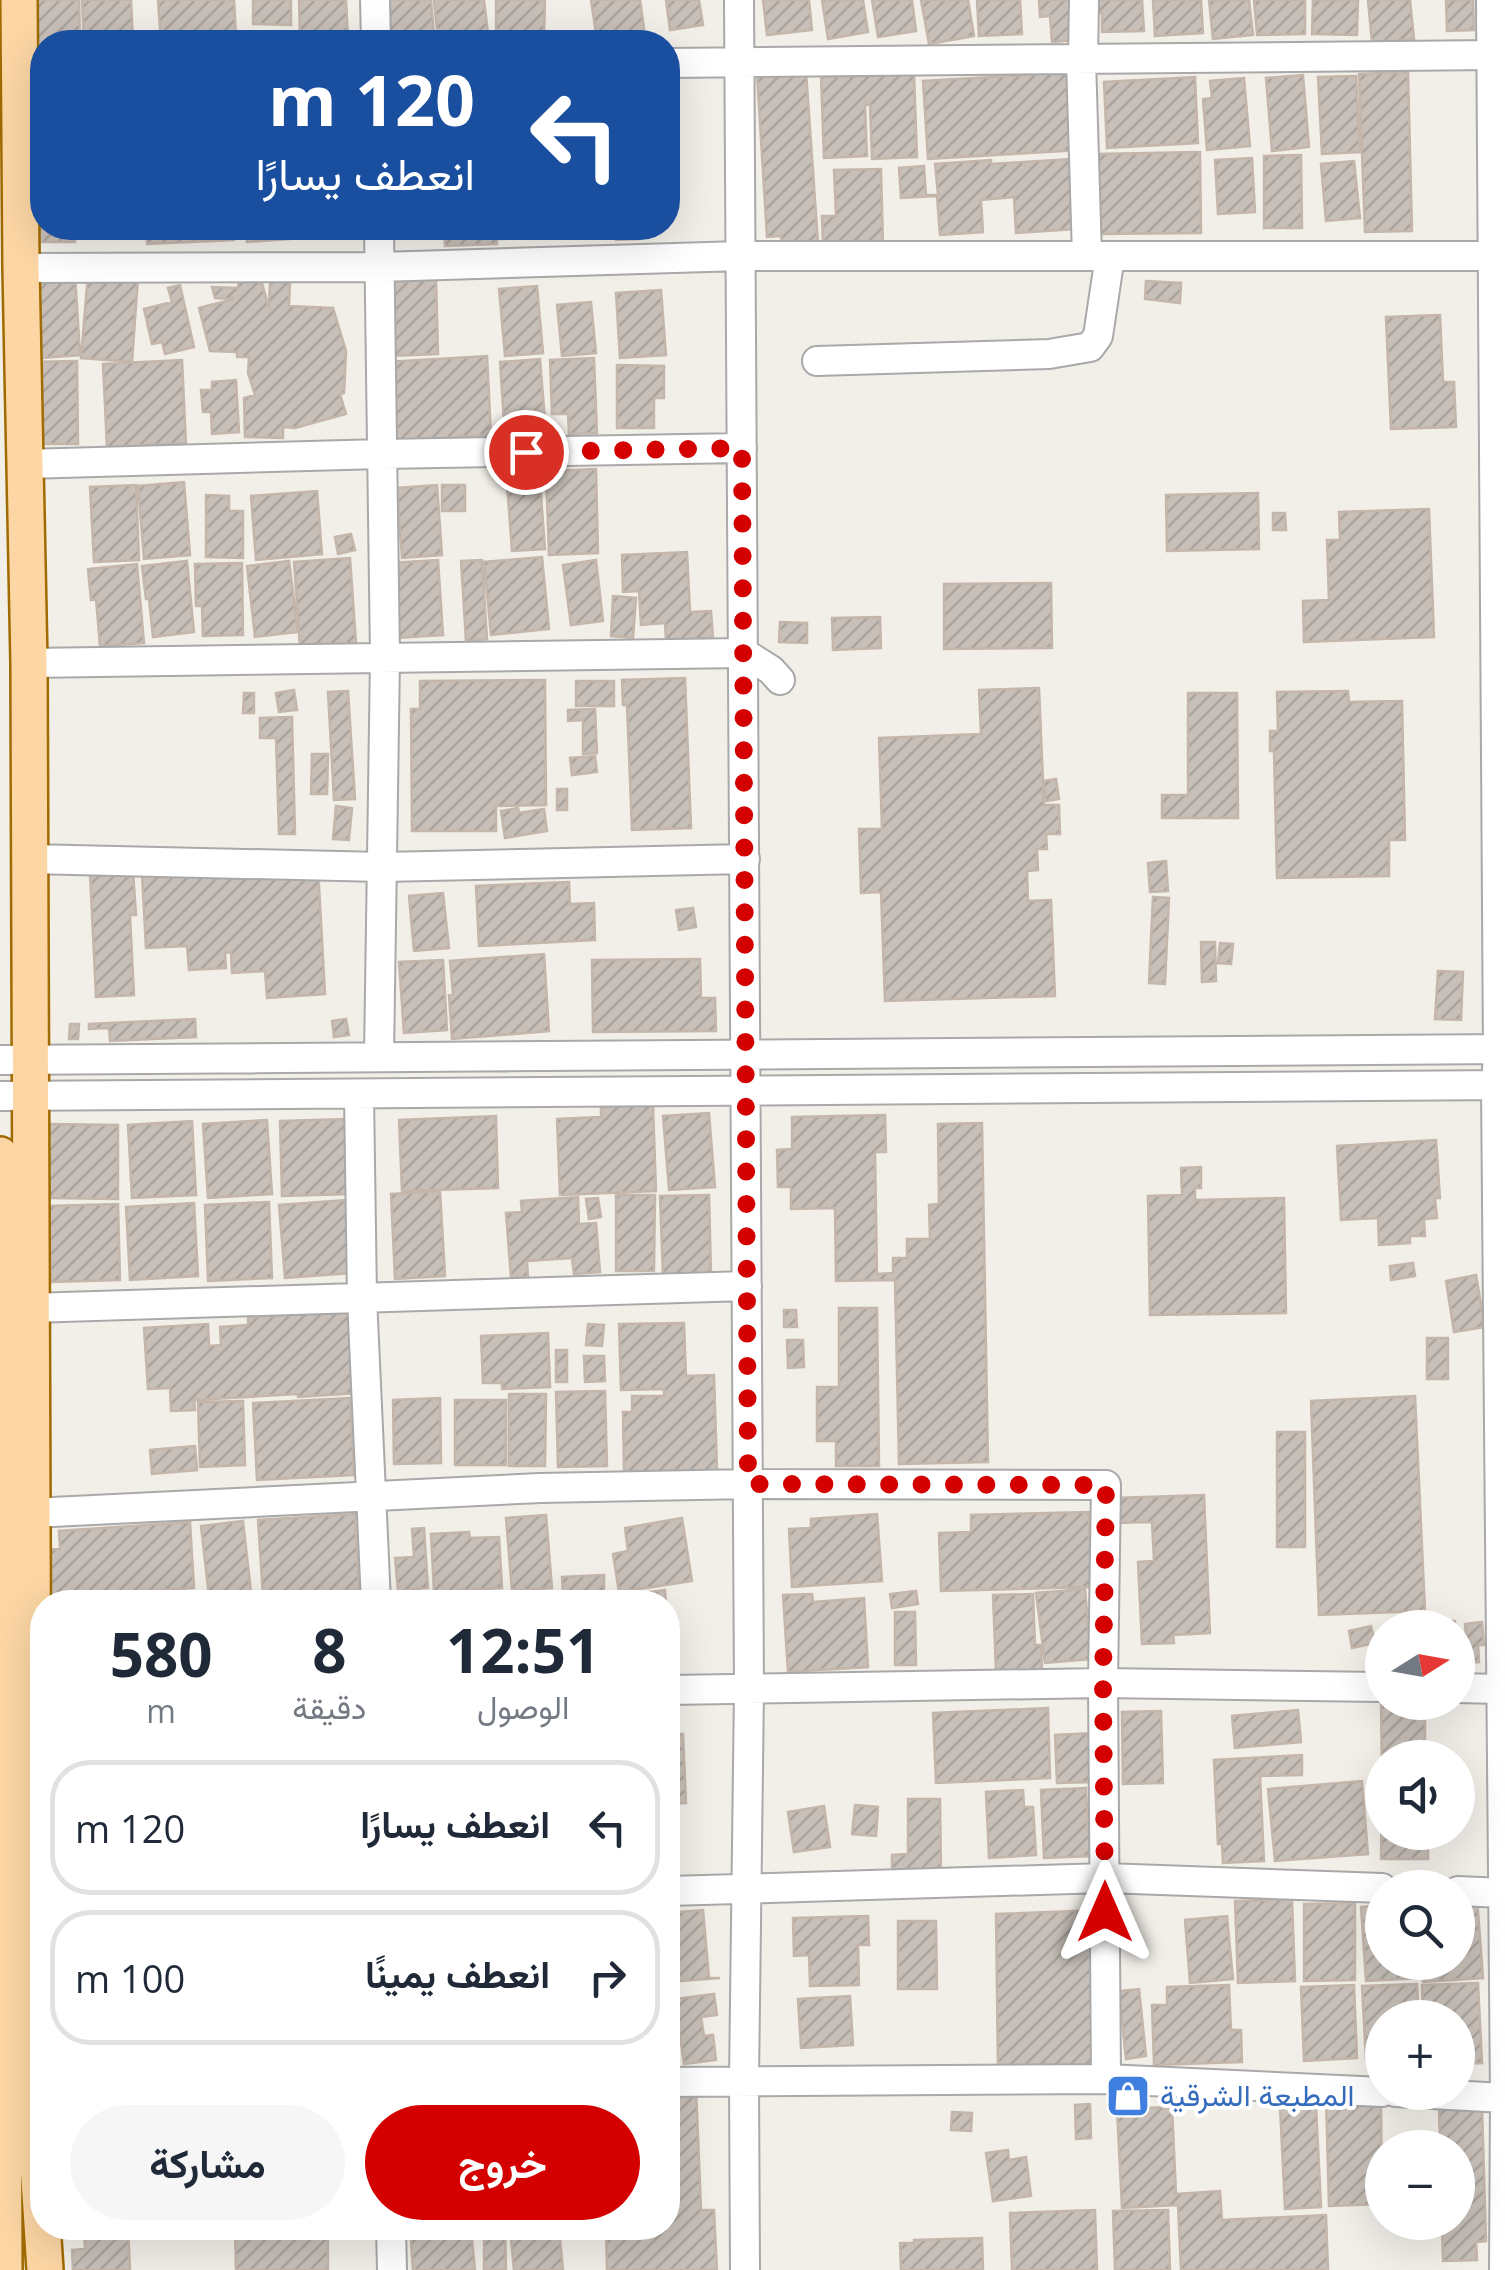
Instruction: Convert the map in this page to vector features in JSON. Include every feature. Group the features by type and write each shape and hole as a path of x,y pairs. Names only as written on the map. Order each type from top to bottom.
{"main road":[{"path":"19,0 30,61"},
{"path":"4,2270 20,2100 19,1707 11,1509 10,1307 15,1060 30,859 21,268 30,87"},
{"path":"0,1155 10,1307"},
{"path":"20,2100 30,2168"},
{"path":"41,2240 45,2270"}],"street":[{"path":"375,0 376,30"},
{"path":"739,0 748,1286 745,2270"},
{"path":"817,361 1049,354 1090,347 1098,336 1098,256 1082,60 1084,0"},
{"path":"1492,0 1502,1049 1504,2270"},
{"path":"680,63 1492,55"},
{"path":"378,240 385,658 379,1057"},
{"path":"21,268 379,267 741,256 1493,256"},
{"path":"26,464 742,448"},
{"path":"29,663 744,653 780,680"},
{"path":"30,859 382,866 745,859"},
{"path":"15,1060 1502,1049"},
{"path":"15,1096 1500,1086"},
{"path":"360,1094 362,1298 375,1590"},
{"path":"10,1307 748,1286"},
{"path":"11,1509 540,1488 1106,1485 1103,1683 1106,2079"},
{"path":"680,1690 1103,1683 1365,1687"},
{"path":"1475,1688 1501,1689"},
{"path":"680,1891 1105,1878 1365,1887"},
{"path":"1475,1891 1503,1892"},
{"path":"680,2082 1106,2079 1365,2091"},
{"path":"1475,2096 1505,2098"},
{"path":"391,2240 392,2270"}],"building":[{"path":"30,0 79,0 80,30 31,30"},
{"path":"82,0 131,0 132,30 83,30"},
{"path":"158,0 234,0 236,30 160,30"},
{"path":"253,0 291,0 291,25 253,24"},
{"path":"299,0 346,0 348,30 300,30"},
{"path":"385,0 431,0 434,30 387,30"},
{"path":"434,0 484,0 488,30 437,30"},
{"path":"496,0 545,0 544,30 496,30"},
{"path":"591,0 640,0 644,30 596,30"},
{"path":"666,0 699,0 703,25 670,30"},
{"path":"763,0 809,0 812,30 767,35"},
{"path":"822,0 863,0 868,32 828,39"},
{"path":"872,0 912,0 916,31 878,37"},
{"path":"921,0 968,0 974,36 929,44"},
{"path":"977,0 1020,0 1022,34 979,36"},
{"path":"1039,0 1074,0 1078,40 1052,42 1050,16 1040,17"},
{"path":"1093,0 1142,0 1144,31 1102,32 1102,13 1094,13"},
{"path":"1153,0 1201,0 1203,33 1155,36"},
{"path":"1209,0 1249,0 1253,35 1213,39"},
{"path":"1254,0 1305,0 1305,34 1257,35"},
{"path":"1313,0 1358,0 1357,35 1312,34"},
{"path":"1368,0 1410,0 1414,39 1372,43"},
{"path":"1446,0 1473,0 1474,30 1447,31"},
{"path":"806,71 818,243 782,246 781,236 767,237 757,74"},
{"path":"1076,72 1081,150 928,159 923,81"},
{"path":"1408,72 1412,231 1365,232 1359,74"},
{"path":"914,74 917,157 872,159 870,104 865,105 867,156 824,158 821,77"},
{"path":"1303,75 1309,147 1272,151 1266,78"},
{"path":"1356,76 1360,152 1322,154 1318,77"},
{"path":"1195,77 1198,143 1107,148 1104,82"},
{"path":"1244,78 1250,146 1207,150 1203,99 1212,98 1210,81"},
{"path":"1200,152 1201,233 1097,234 1096,154"},
{"path":"1301,155 1302,228 1264,228 1264,156"},
{"path":"1252,158 1255,212 1218,214 1215,160"},
{"path":"1070,159 1075,229 1016,233 1014,197 981,200 983,232 940,235 937,196 901,198 899,168 924,166 926,195 938,195 935,164"},
{"path":"1354,161 1360,218 1326,221 1321,164"},
{"path":"881,169 883,246 823,248 822,216 836,216 834,170"},
{"path":"32,240 75,240 75,242"},
{"path":"147,240 234,240 147,244"},
{"path":"445,240 497,240 497,244 445,246"},
{"path":"75,274 80,355 30,359 24,278"},
{"path":"88,274 138,278 132,362 81,358"},
{"path":"239,279 261,280 269,308 270,281 290,281 289,306 333,308 346,351 344,393 340,394 346,414 295,428 283,427 283,438 245,437 244,398 255,395 248,373 249,357 237,357 237,352 210,351 199,308 234,299 215,298 212,287 238,288"},
{"path":"436,280 438,354 389,356 391,282"},
{"path":"1146,281 1181,283 1180,303 1145,299"},
{"path":"180,285 194,347 165,354 162,342 152,344 144,309 172,302 168,288"},
{"path":"537,286 543,353 505,356 499,289"},
{"path":"661,290 666,355 620,358 616,293"},
{"path":"591,302 596,353 562,356 557,305"},
{"path":"1440,315 1443,382 1454,382 1456,427 1391,429 1386,317"},
{"path":"487,356 491,435 392,441 387,362"},
{"path":"594,358 597,433 569,434 568,414 552,414 550,360"},
{"path":"540,359 546,433 505,436 500,362"},
{"path":"182,360 186,443 107,447 103,364"},
{"path":"77,361 78,444 30,444 29,362"},
{"path":"617,365 664,366 664,398 654,398 654,428 617,428"},
{"path":"236,380 239,432 212,434 211,412 203,412 201,390 212,390 212,382"},
{"path":"596,469 598,553 549,555 546,471"},
{"path":"184,482 190,555 144,559 138,486"},
{"path":"540,482 545,549 512,551 507,484"},
{"path":"136,485 139,560 94,562 90,487"},
{"path":"437,485 442,555 402,558 397,488"},
{"path":"442,485 465,485 465,511 442,511"},
{"path":"317,491 322,554 256,560 251,496"},
{"path":"1258,493 1259,549 1167,551 1166,495"},
{"path":"206,495 229,496 229,511 243,511 243,558 206,557"},
{"path":"1429,509 1434,637 1304,642 1303,601 1329,600 1327,540 1340,540 1339,512"},
{"path":"1273,513 1285,513 1286,530 1273,530"},
{"path":"351,534 355,550 338,554 335,537"},
{"path":"687,552 690,612 711,611 713,638 666,641 665,623 641,625 639,591 623,592 622,555"},
{"path":"542,557 549,629 491,635 484,562"},
{"path":"350,558 356,643 300,647 294,562"},
{"path":"438,560 443,635 396,638 390,563"},
{"path":"482,560 487,639 466,641 461,561"},
{"path":"596,560 603,621 571,625 563,565"},
{"path":"187,561 194,632 153,637 142,566"},
{"path":"289,561 298,632 255,637 247,566"},
{"path":"242,563 243,635 203,636 202,606 196,606 195,564"},
{"path":"137,564 144,643 100,646 96,599 91,600 88,569"},
{"path":"1051,583 1052,648 944,649 944,584"},
{"path":"613,596 636,598 633,638 611,636"},
{"path":"880,617 881,648 833,650 832,618"},
{"path":"780,622 807,623 807,643 779,642"},
{"path":"685,678 691,828 632,830 627,705 623,705 622,680"},
{"path":"545,680 546,805 496,806 496,831 412,831 411,709 420,709 420,681"},
{"path":"576,681 614,681 614,706 576,706"},
{"path":"1039,688 1044,805 1059,805 1060,834 1046,834 1047,849 1037,849 1038,870 1027,871 1028,901 1051,900 1055,996 885,1001 881,892 861,893 859,829 882,829 879,738 981,734 979,690"},
{"path":"294,690 297,710 279,712 276,693"},
{"path":"348,691 355,799 334,800 328,692"},
{"path":"1348,691 1349,702 1402,701 1405,840 1389,840 1389,876 1277,878 1274,751 1270,751 1270,731 1278,731 1277,692"},
{"path":"244,693 254,693 254,713 243,713"},
{"path":"1188,693 1237,693 1238,818 1162,818 1162,795 1188,795"},
{"path":"595,709 597,753 583,754 583,720 568,721 568,710"},
{"path":"292,717 295,834 279,834 276,738 260,738 260,718"},
{"path":"312,754 328,754 327,794 311,794"},
{"path":"595,756 597,772 572,775 570,758"},
{"path":"1056,779 1059,799 1046,801 1043,781"},
{"path":"557,789 567,789 567,810 557,810"},
{"path":"336,806 352,808 349,840 333,839"},
{"path":"518,808 519,813 544,809 547,831 505,838 501,811"},
{"path":"1166,861 1168,891 1150,892 1148,863"},
{"path":"318,868 325,994 267,998 265,971 232,973 231,952 225,953 226,968 189,970 187,946 146,948 142,874"},
{"path":"133,871 136,915 130,915 134,995 96,997 90,873"},
{"path":"569,882 570,904 594,903 595,940 479,946 476,886"},
{"path":"443,893 449,948 414,951 409,896"},
{"path":"1153,897 1169,898 1165,984 1149,983"},
{"path":"693,908 696,927 679,930 676,910"},
{"path":"1201,942 1215,942 1216,981 1202,982"},
{"path":"1220,943 1233,944 1231,964 1218,963"},
{"path":"544,954 549,1031 452,1039 450,961"},
{"path":"700,959 701,998 715,998 716,1031 593,1032 592,960"},
{"path":"443,960 447,1030 404,1033 399,962"},
{"path":"1438,971 1463,972 1461,1020 1435,1019"},
{"path":"195,1019 196,1037 110,1041 109,1028 89,1029 89,1024"},
{"path":"346,1019 349,1035 334,1037 332,1021"},
{"path":"70,1024 79,1024 78,1039 69,1039"},
{"path":"653,1105 656,1191 560,1195 557,1119 601,1117 601,1107"},
{"path":"709,1113 715,1187 669,1190 663,1116"},
{"path":"885,1115 886,1152 875,1152 877,1274 893,1273 893,1258 907,1258 907,1239 930,1239 929,1205 939,1204 938,1124 982,1123 988,1462 899,1464 895,1280 836,1281 835,1208 791,1209 791,1187 778,1187 777,1150 792,1149 792,1117"},
{"path":"496,1116 498,1188 402,1191 399,1120"},
{"path":"347,1119 350,1194 282,1196 280,1121"},
{"path":"267,1120 272,1194 208,1198 203,1124"},
{"path":"192,1121 196,1195 132,1198 128,1125"},
{"path":"49,1124 118,1125 118,1199 48,1198"},
{"path":"1436,1140 1440,1198 1435,1198 1437,1218 1424,1219 1425,1236 1410,1236 1410,1243 1379,1245 1378,1218 1341,1220 1337,1146"},
{"path":"1201,1167 1201,1188 1195,1188 1195,1200 1284,1198 1286,1313 1150,1315 1148,1196 1182,1195 1181,1168"},
{"path":"440,1191 445,1276 395,1279 391,1194"},
{"path":"616,1195 655,1195 654,1271 616,1271"},
{"path":"709,1195 711,1274 663,1276 660,1196"},
{"path":"578,1197 579,1224 596,1223 600,1272 574,1274 572,1258 527,1261 528,1277 511,1278 506,1213 522,1212 521,1201"},
{"path":"598,1198 601,1217 589,1219 586,1199"},
{"path":"346,1200 352,1273 285,1278 279,1205"},
{"path":"269,1202 272,1278 208,1281 205,1205"},
{"path":"194,1203 198,1276 130,1280 126,1207"},
{"path":"118,1204 120,1280 51,1282 49,1206"},
{"path":"1413,1263 1415,1276 1391,1280 1390,1266"},
{"path":"1476,1275 1485,1327 1454,1332 1446,1281"},
{"path":"839,1308 877,1308 879,1466 836,1466 836,1441 817,1441 817,1387 839,1387"},
{"path":"784,1310 796,1310 797,1327 784,1327"},
{"path":"353,1311 358,1393 194,1400 195,1410 171,1411 170,1388 148,1389 144,1328 208,1324 209,1346 221,1345 220,1327 248,1325 248,1317"},
{"path":"684,1323 686,1376 714,1375 717,1470 624,1472 623,1412 632,1412 632,1396 664,1396 664,1389 621,1390 619,1324"},
{"path":"588,1324 604,1325 602,1346 586,1345"},
{"path":"548,1333 550,1387 502,1389 502,1383 483,1383 481,1336"},
{"path":"1427,1338 1448,1338 1448,1379 1427,1379"},
{"path":"787,1340 803,1340 804,1367 788,1368"},
{"path":"556,1350 567,1350 567,1382 556,1382"},
{"path":"584,1356 604,1356 605,1381 585,1382"},
{"path":"605,1391 607,1466 558,1467 556,1392"},
{"path":"509,1394 546,1394 545,1466 509,1466"},
{"path":"1415,1396 1425,1610 1319,1615 1311,1401"},
{"path":"350,1398 354,1475 257,1480 253,1403"},
{"path":"440,1398 441,1463 394,1464 393,1400"},
{"path":"455,1400 506,1400 506,1465 455,1465"},
{"path":"243,1401 245,1465 200,1467 198,1402"},
{"path":"1277,1432 1305,1432 1305,1547 1277,1547"},
{"path":"195,1446 197,1470 152,1474 150,1450"},
{"path":"1204,1495 1210,1633 1173,1635 1174,1643 1142,1644 1138,1562 1154,1561 1152,1522 1116,1523 1115,1498"},
{"path":"1089,1512 1091,1587 941,1591 939,1533 971,1532 971,1515"},
{"path":"355,1514 359,1590 263,1590 258,1520"},
{"path":"877,1514 882,1581 792,1587 789,1529 811,1528 811,1519"},
{"path":"546,1515 552,1588 512,1590 506,1518"},
{"path":"682,1518 692,1581 619,1590 613,1554 628,1551 625,1528"},
{"path":"243,1521 251,1590 208,1590 201,1526"},
{"path":"190,1522 194,1588 48,1590 45,1550 60,1549 59,1531"},
{"path":"424,1528 428,1588 398,1590 395,1558 414,1557 412,1529"},
{"path":"469,1532 470,1538 499,1537 502,1588 434,1590 431,1534"},
{"path":"604,1575 604,1590 563,1590 562,1577"},
{"path":"1085,1589 1091,1659 1045,1663 1036,1593"},
{"path":"916,1591 918,1604 892,1608 890,1594"},
{"path":"812,1594 813,1602 864,1598 868,1667 788,1672 783,1595"},
{"path":"1033,1594 1035,1645 1041,1645 1042,1670 996,1672 993,1595"},
{"path":"895,1612 915,1612 916,1665 895,1665"},
{"path":"1482,1622 1484,1645 1478,1645 1479,1662 1475,1662 1475,1623"},
{"path":"1365,1627 1365,1645 1352,1648 1349,1631"},
{"path":"1048,1708 1050,1778 936,1783 933,1713"},
{"path":"1298,1710 1301,1742 1235,1748 1232,1716"},
{"path":"1161,1711 1163,1783 1123,1784 1122,1712"},
{"path":"1381,1720 1425,1720 1425,1740 1382,1740"},
{"path":"1094,1733 1096,1782 1057,1783 1055,1735"},
{"path":"680,1734 683,1734 686,1803 680,1803"},
{"path":"1302,1755 1302,1775 1260,1776 1264,1861 1223,1863 1222,1844 1218,1844 1214,1760"},
{"path":"1362,1781 1368,1854 1275,1861 1268,1789"},
{"path":"1086,1788 1093,1856 1044,1858 1041,1790"},
{"path":"1023,1790 1024,1807 1033,1807 1036,1855 989,1858 986,1792"},
{"path":"908,1799 940,1799 941,1871 892,1872 892,1855 908,1854"},
{"path":"855,1805 878,1807 876,1836 852,1834"},
{"path":"824,1806 830,1847 794,1852 788,1812"},
{"path":"1381,1850 1428,1850 1428,1859 1381,1859"},
{"path":"1475,1898 1483,1978 1475,1979"},
{"path":"1292,1899 1295,1981 1238,1983 1235,1901"},
{"path":"1355,1903 1355,1980 1304,1981 1304,1904"},
{"path":"1361,1907 1365,1907 1365,1966"},
{"path":"703,1910 709,1978 720,1978 680,1981 680,1912"},
{"path":"1099,1910 1101,2065 998,2067 996,1914"},
{"path":"868,1916 869,1945 858,1945 859,1985 810,1986 809,1955 794,1956 793,1918"},
{"path":"1227,1916 1233,1979 1190,1983 1185,1920"},
{"path":"898,1921 936,1921 937,1989 898,1989"},
{"path":"1478,1983 1482,2063 1475,2063 1475,2000 1422,2000 1422,1985"},
{"path":"1417,1984 1418,2000 1365,2000 1365,2042 1362,1986"},
{"path":"1229,1985 1231,2030 1241,2030 1242,2062 1154,2065 1152,2005 1167,2005 1167,1987"},
{"path":"1354,1985 1357,2058 1304,2061 1301,1987"},
{"path":"1139,1989 1146,2056 1126,2059 1119,1991"},
{"path":"714,1994 717,2015 701,2017 704,2036 713,2035 716,2060 684,2064 680,1998"},
{"path":"850,1996 853,2045 801,2048 798,1999"},
{"path":"696,2087 701,2210 714,2210 717,2270 607,2270 606,2240 680,2240 680,2088"},
{"path":"1365,2097 1365,2110 1381,2110 1381,2130 1365,2130 1365,2205 1329,2206 1326,2098"},
{"path":"1090,2104 1091,2138 1076,2139 1075,2105"},
{"path":"1316,2105 1321,2207 1285,2209 1280,2107"},
{"path":"1172,2107 1176,2194 1220,2191 1222,2220 1326,2215 1328,2270 1181,2270 1178,2205 1122,2208 1117,2109"},
{"path":"1482,2107 1486,2241 1476,2242 1477,2260 1443,2261 1442,2240 1475,2240 1475,2130 1440,2130 1439,2110"},
{"path":"952,2112 972,2113 971,2131 951,2130"},
{"path":"1008,2150 1009,2160 1026,2157 1031,2196 993,2201 986,2153"},
{"path":"1095,2210 1097,2270 1012,2270 1010,2213"},
{"path":"1168,2210 1170,2270 1115,2270 1113,2211"},
{"path":"982,2238 983,2270 901,2270 900,2243"},
{"path":"85,2240 129,2240 130,2270 73,2270 72,2250 85,2249"},
{"path":"235,2240 328,2240 328,2270 236,2270"},
{"path":"411,2240 472,2240 475,2270 413,2270"},
{"path":"484,2240 505,2240 506,2270 484,2269"},
{"path":"511,2240 560,2240 563,2270 514,2270"}],"place":[{"name":"المطبعة الشرقية","path":"1128,2096"}],"route":[{"path":"526,452 742,448 748,1484 1106,1485 1105,1912"}]}
